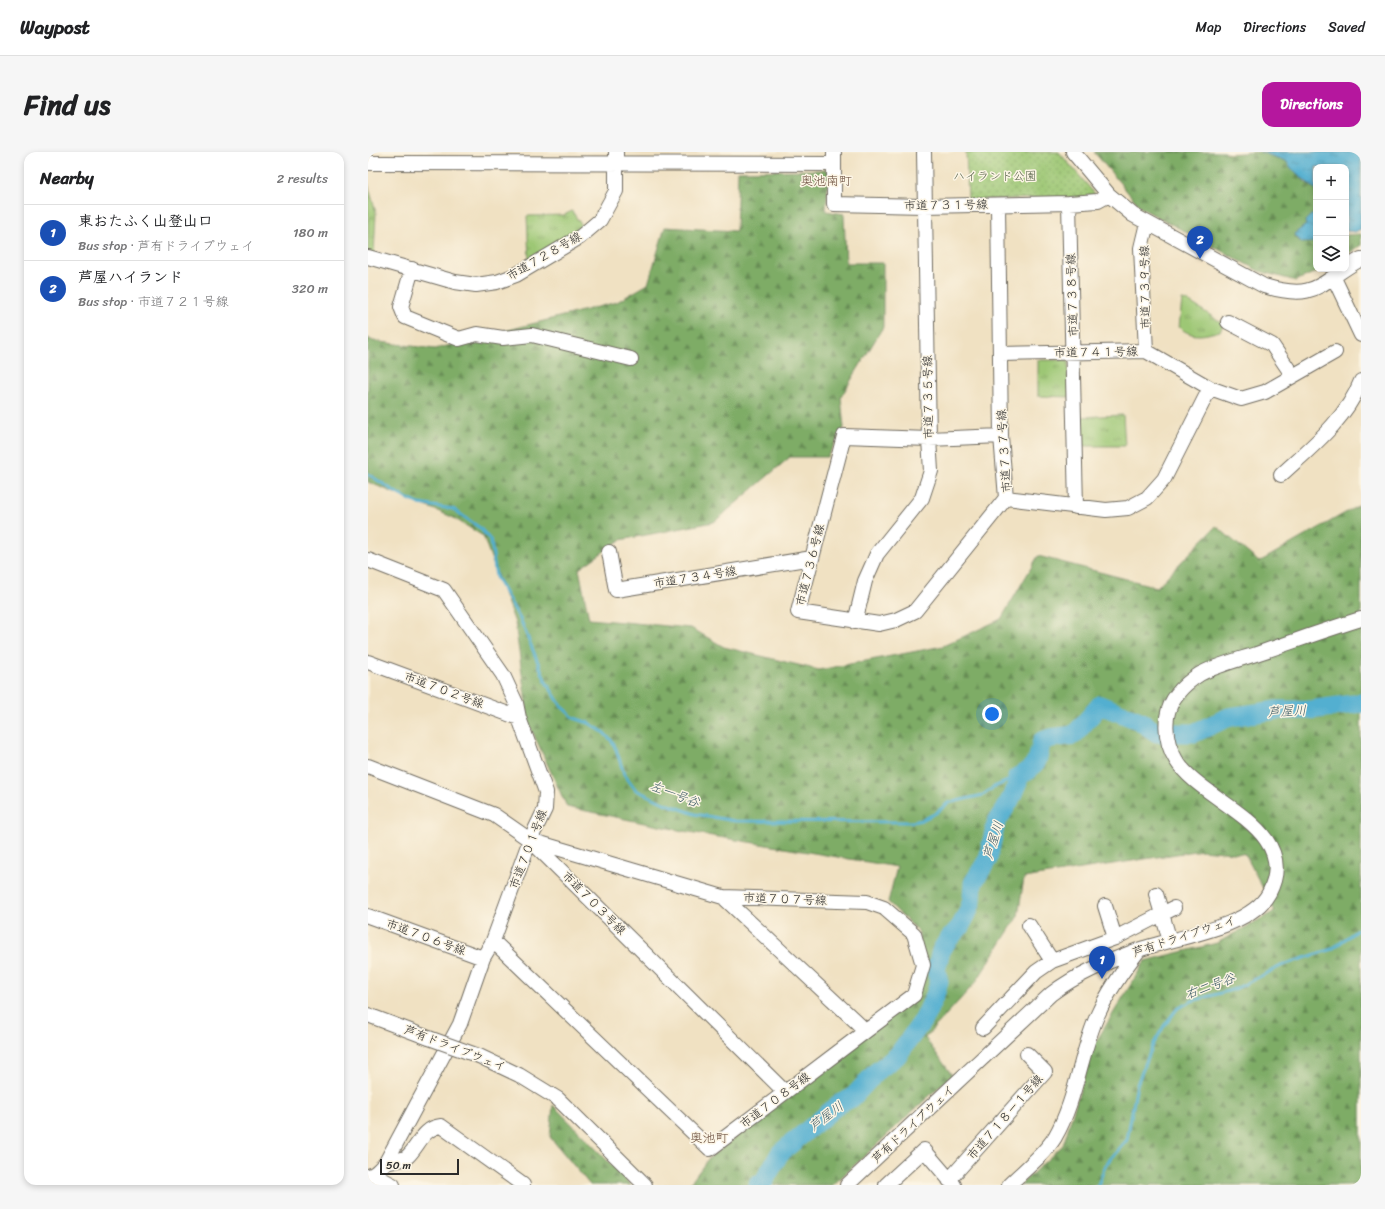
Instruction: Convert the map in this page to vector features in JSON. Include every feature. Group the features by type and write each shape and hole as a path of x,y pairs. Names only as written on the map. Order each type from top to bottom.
{"street":[{"name":"市道７３５号線","path":"855,622 865,581 877,554 922,498 931,471 929,439 924,152"},
{"path":"1073,152 1109,195 1120,205 1147,224 1264,286 1287,292 1311,290 1334,278 1361,259"},
{"path":"368,163 400,158 834,158"},
{"name":"市道７２８号線","path":"368,257 455,282 476,285 497,282 516,275 580,237 600,220 616,191 616,158"},
{"name":"市道７３１号線","path":"834,158 834,204 924,206 1069,203 1098,201 1109,195"},
{"name":"市道７３８号線","path":"1069,203 1076,507"},
{"name":"市道７３７号線","path":"998,204 1001,436 1006,498 1017,498 1106,510 1128,508 1147,498 1164,479 1210,388"},
{"name":"市道７３９号線","path":"1146,351 1141,248 1147,224"},
{"path":"412,269 402,307 405,317 459,339 477,334 503,338 532,335 631,359"},
{"path":"1334,278 1361,335"},
{"path":"1228,322 1272,345 1293,376"},
{"name":"市道７４１号線","path":"1001,354 1146,351 1210,388 1241,399 1265,392 1335,352"},
{"path":"1281,475 1338,419 1355,396 1361,381"},
{"name":"市道７３６号線","path":"1001,436 929,439 844,436 798,612 855,622 879,624 896,620 915,611 1006,498"},
{"name":"市道７３４号線","path":"610,552 616,590 812,558"},
{"name":"市道７０１号線","path":"368,560 444,590 503,675 516,703 519,718 546,792 545,809 530,840 493,941 484,958 460,1024 386,1164"},
{"name":"芦有ドライブウェイ","path":"847,1185 1051,994 1066,982 1091,969 1139,950 1227,924 1251,913 1257,908 1269,893 1275,870 1273,856 1264,836 1249,821 1185,771 1176,762 1168,740 1167,718 1173,700 1188,682 1210,669 1359,620"},
{"name":"市道７０２号線","path":"368,662 519,718"},
{"name":"市道７０３号線","path":"368,766 494,815 530,840 785,1092"},
{"name":"市道７０７号線","path":"530,840 723,897 866,902 884,908 914,934 923,965 914,995 866,1031"},
{"path":"1156,894 1170,941"},
{"path":"723,897 866,1031"},
{"path":"1105,906 1115,938"},
{"path":"983,1028 1036,972 1052,960 1115,938 1174,908"},
{"name":"市道７０６号線","path":"368,916 484,958"},
{"path":"1029,925 1052,960"},
{"name":"市道７０８号線","path":"493,941 710,1149 866,1031"},
{"path":"1009,1185 1055,1138 1064,1118 1098,1013 1124,969 1139,950"},
{"name":"芦有ドライブウェイ","path":"368,1014 492,1061 519,1075 558,1099 645,1185"},
{"name":"市道７１８－１号線","path":"951,1182 1045,1072 1027,1054"},
{"path":"393,1185 371,1176 386,1164 407,1157 427,1131 434,1127 441,1126 523,1185"},
{"path":"886,1185 924,1150 951,1182"}],"green space":[{"name":"ハイランド公園","path":"966,152 1059,152 1095,194 1088,197 968,200"},
{"path":"1094,152 1224,152 1228,154 1260,152 1274,154 1286,161 1305,182 1313,188 1313,215 1305,221 1306,225 1294,234 1299,241 1313,241 1313,272 1316,272 1296,281 1259,271 1141,208"},
{"path":"829,170 826,211 844,214 846,263 883,263 883,327 841,397 844,428 827,457 790,457 714,522 620,540 579,569 589,619 691,628 724,647 819,670 943,646 1001,619 1038,556 1157,587 1216,526 1259,562 1361,504 1361,1185 1020,1185 1063,1145 1094,1045 1145,961 1217,943 1275,911 1245,854 1202,850 1024,878 1018,916 976,982 925,1038 952,1075 833,1185 689,1185 708,1159 918,996 919,932 888,902 897,867 683,831 567,807 529,724 515,623 483,536 452,517 368,482 368,338 373,341 435,349 617,302 648,284 665,227 736,231 738,171"},
{"path":"368,184 376,213 374,254 368,252"},
{"path":"572,211 582,226 529,261 527,216 564,215"},
{"path":"1361,234 1361,245 1349,253 1349,236"},
{"path":"1182,300 1188,301 1224,324 1220,331 1204,335 1194,335 1179,327"},
{"path":"1038,360 1068,360 1070,397 1038,396"},
{"path":"1123,415 1125,446 1082,446 1080,417"},
{"path":"553,1105 631,1185 590,1185 550,1137"}],"water":[{"path":"1260,152 1361,152 1361,229 1355,232 1349,231 1349,164 1313,164 1313,187 1292,169 1286,161"},
{"path":"1313,215 1313,242 1302,243 1294,234 1306,225 1305,221"}],"waterway":[{"name":"左一号谷","path":"368,474 400,495 419,504 453,509 480,528 491,541 496,577 521,621 546,682 562,707 574,718 589,723 603,732 611,740 616,749 624,774 636,790 664,803 695,814 735,821 912,822 922,820 936,813 948,803 983,795 994,787 1017,777"},
{"name":"芦屋川","path":"758,1185 764,1181 780,1153 839,1104 852,1098 876,1072 897,1056 924,1019 939,982 936,970 941,951 947,941 960,927 967,914 972,901 973,883 988,859 996,823 1010,800 1018,782 1017,777 1028,771 1037,761 1042,741 1051,738 1074,735 1100,705 1140,721 1157,733 1194,733 1229,717 1277,710 1310,710 1361,703"},
{"name":"右二号谷","path":"1098,1185 1106,1164 1127,1140 1137,1084 1153,1045 1164,1026 1177,1009 1192,1001 1235,989 1283,965 1332,949 1361,927"}],"place":[{"name":"芦屋ハイランド","path":"1200,259"},
{"name":"東おたふく山登山口","path":"1102,979"}],"district":[{"name":"奥池南町","path":"826,180"},
{"name":"奥池町","path":"709,1137"}]}
